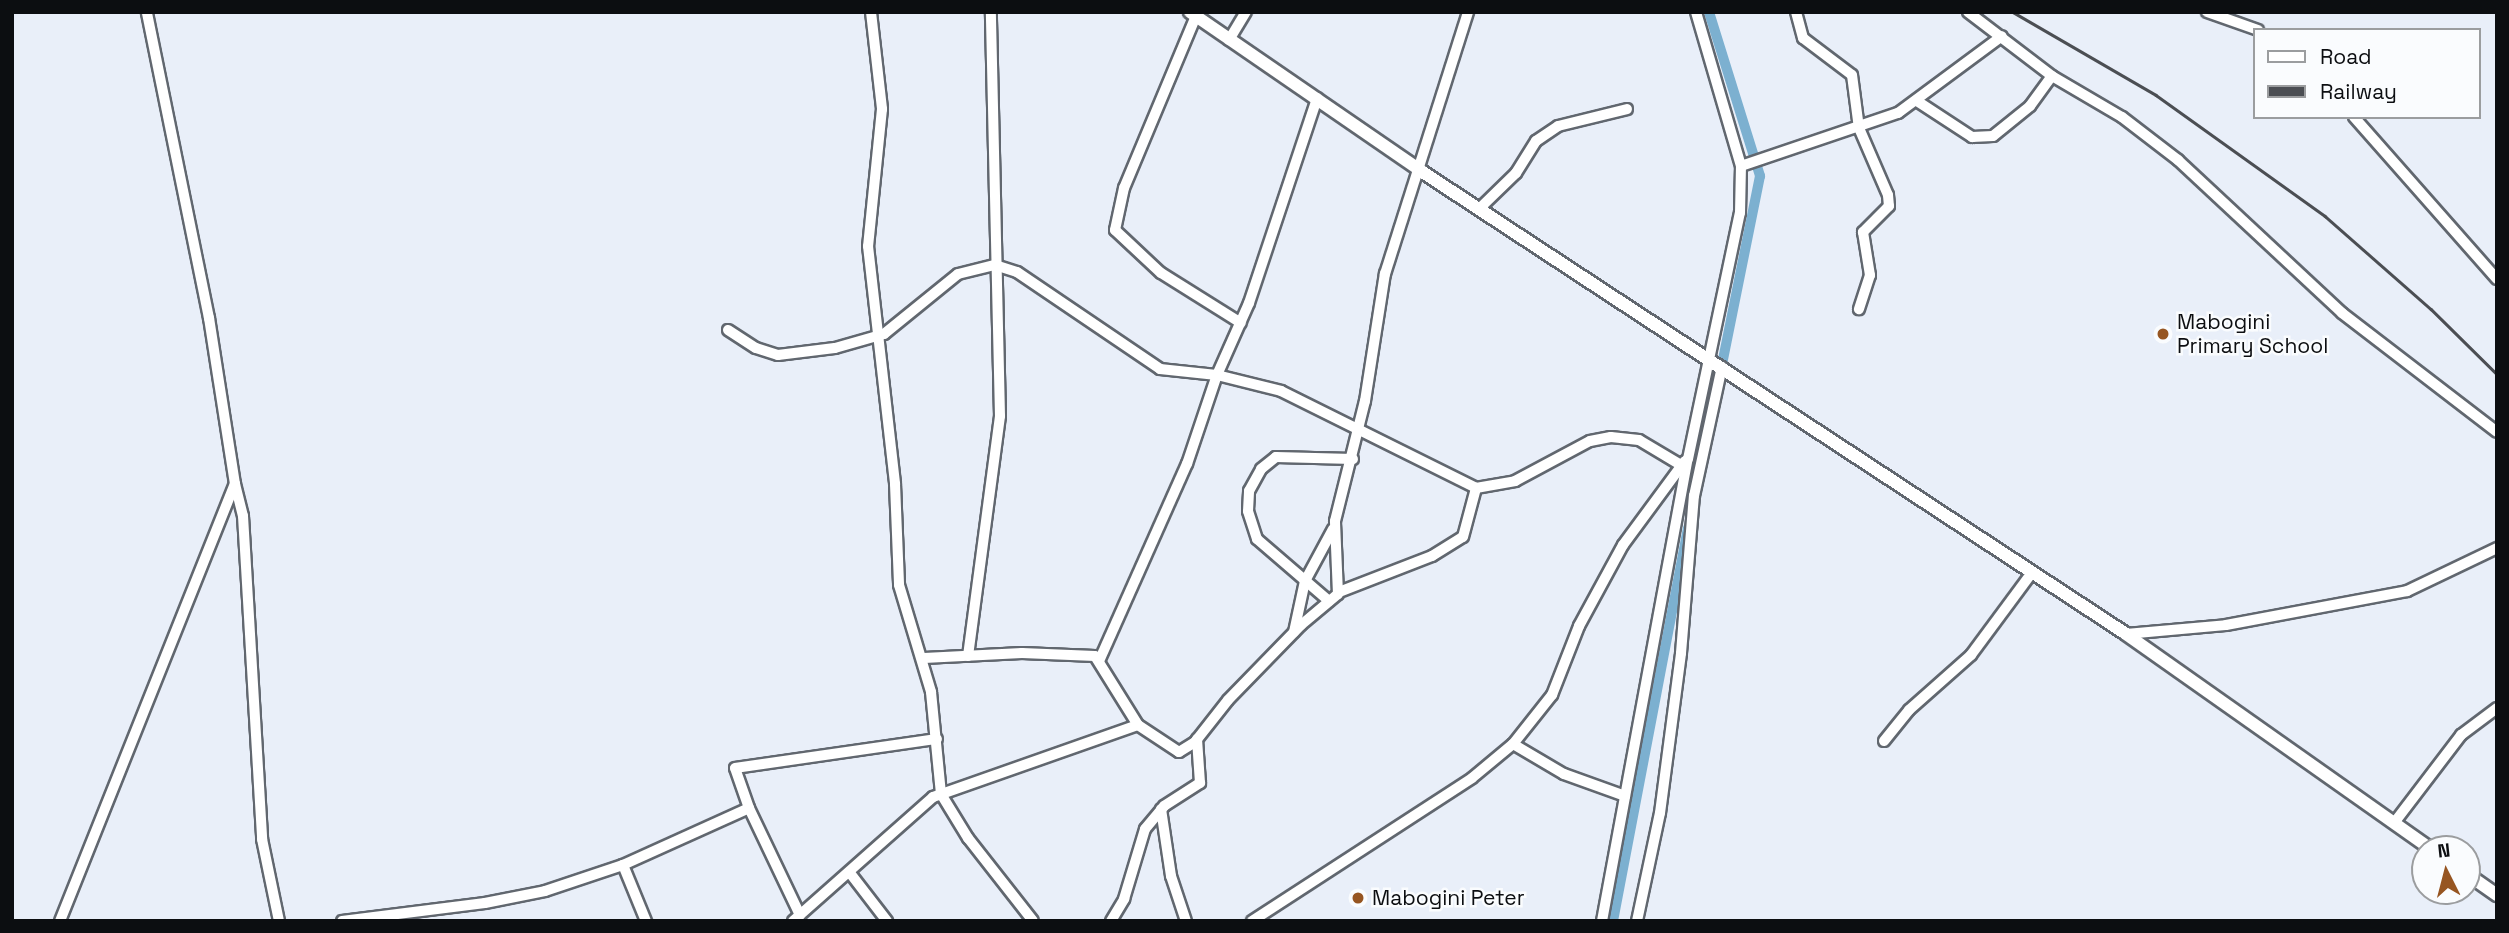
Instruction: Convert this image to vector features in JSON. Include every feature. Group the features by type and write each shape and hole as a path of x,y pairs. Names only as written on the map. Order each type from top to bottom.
{"street":[{"path":"147,12 209,318 244,526 262,839 279,921"},
{"path":"871,12 881,108 868,246 897,510 899,585 924,658 937,738 942,794 968,838 1033,921"},
{"path":"968,656 1000,416 991,12"},
{"path":"1229,40 1246,12"},
{"path":"1294,632 1305,581 1335,527 1353,459 1385,274 1421,171 1468,12"},
{"path":"1602,921 1684,462 1740,213 1741,166 1696,12"},
{"path":"1796,12 1803,37 1852,75 1859,128 1889,202 1863,232 1870,275 1859,309"},
{"path":"1968,12 2052,76 2122,117 2178,160 2342,313 2497,432"},
{"path":"2207,12 2254,29"},
{"path":"1241,323 1161,273 1115,230 1124,188 1193,14 1421,171 1481,207 2031,574 2126,634 2411,835"},
{"path":"1741,166 1859,128 1917,101 2002,36"},
{"path":"1917,101 1972,137 1993,136 2030,106 2052,76"},
{"path":"1100,659 1187,464 1217,374 1241,323 1317,98"},
{"path":"1481,207 1516,173 1536,141 1558,126 1627,109"},
{"path":"2356,119 2497,279"},
{"path":"729,330 756,348 778,355 807,354 879,337 958,274 995,265 1017,272 1160,369 1217,374 1281,391 1358,433 1476,488 1515,481 1590,441 1611,437 1639,440 1684,462"},
{"path":"1637,921 1660,813 1681,653 1694,496 1722,367"},
{"path":"1329,601 1257,539 1248,511 1249,491 1261,469 1276,457 1353,459"},
{"path":"1252,921 1472,778 1513,744 1541,714 1579,626 1623,545 1684,462"},
{"path":"60,921 235,484"},
{"path":"924,658 1083,654 1100,659 1138,725 1176,752 1197,739 1228,700 1294,632 1339,592 1432,556 1463,537 1469,530 1476,488"},
{"path":"1335,527 1339,592"},
{"path":"2126,634 2226,625 2407,592 2497,548"},
{"path":"1884,741 1909,710 1971,655 2031,574"},
{"path":"2394,823 2461,735 2497,708"},
{"path":"937,738 741,765 734,772 797,918 850,873 884,837 942,794 1138,725"},
{"path":"1111,921 1124,899 1139,839 1161,809 1200,783 1197,739"},
{"path":"1513,744 1564,774 1625,796"},
{"path":"342,921 515,898 623,865 749,808"},
{"path":"1161,809 1171,876 1185,921"},
{"path":"623,865 646,921"},
{"path":"850,873 887,921"},
{"path":"2481,884 2497,895"}],"waterway":[{"path":"1709,12 1760,176 1720,375"},
{"path":"1613,921 1688,528"}],"railway":[{"path":"2013,12 2156,95 2325,216 2431,309 2497,374"}],"place":[{"name":"Mabogini Primary School","path":"2163,334"},
{"name":"Mabogini Peter","path":"1358,898"}]}
